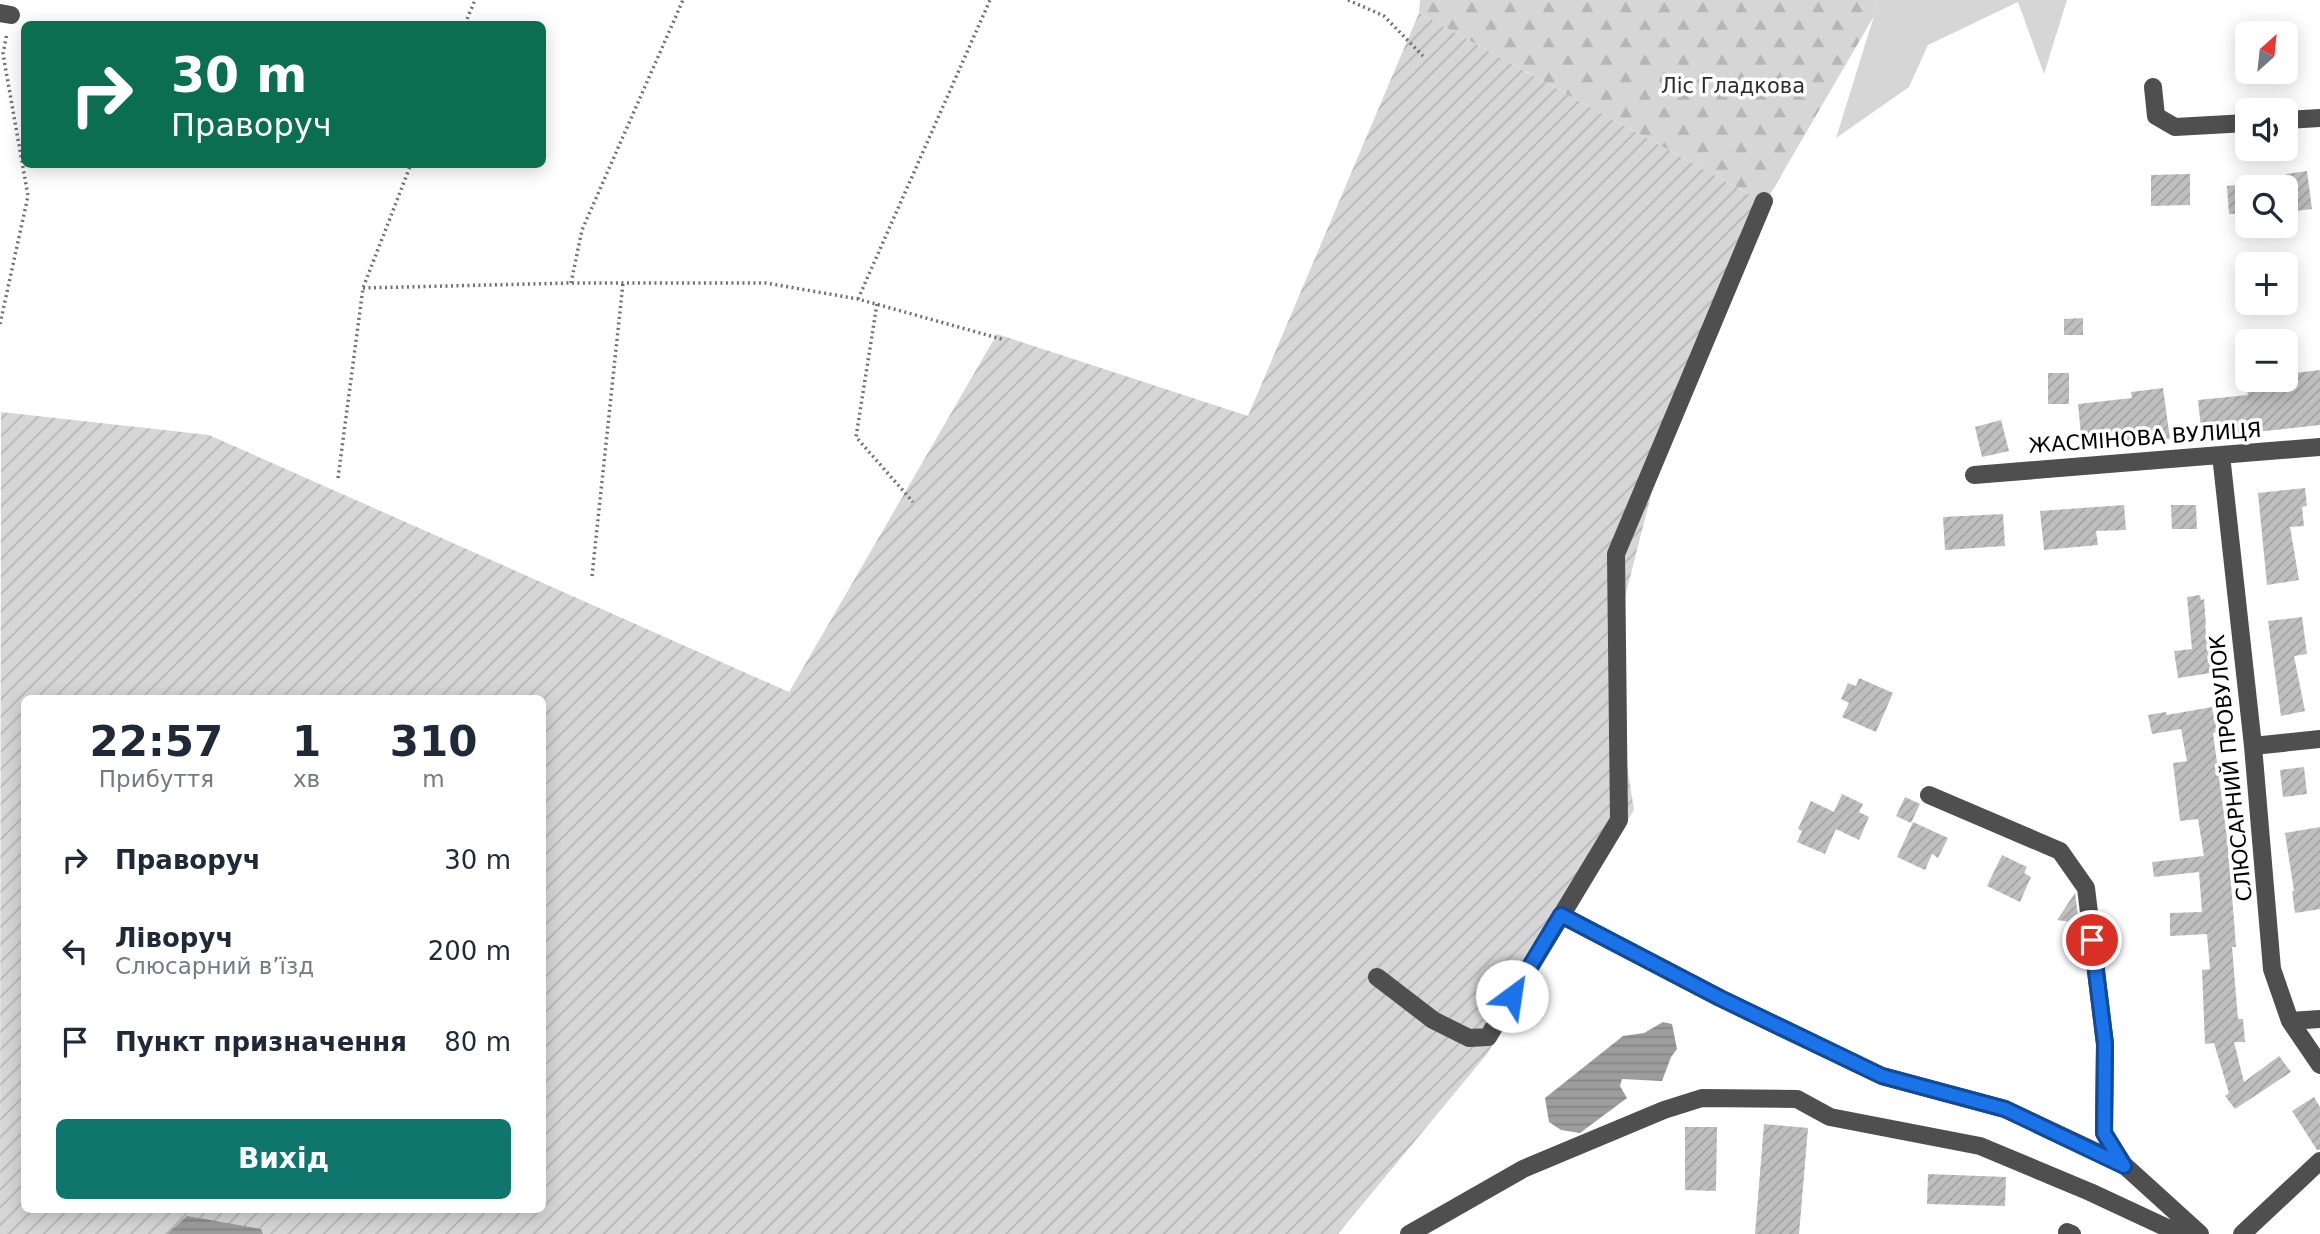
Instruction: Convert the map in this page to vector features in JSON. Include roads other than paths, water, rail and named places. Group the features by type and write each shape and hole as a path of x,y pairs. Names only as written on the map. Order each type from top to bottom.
{"street":[{"path":"2153,87 2156,116 2175,127 2235,124"},
{"path":"2298,119 2320,118"},
{"path":"1377,977 1433,1020 1469,1038 1488,1037 1619,820 1616,554 1764,201"},
{"name":"ЖАСМІНОВА ВУЛИЦЯ","path":"1974,475 2320,447"},
{"name":"СЛЮСАРНИЙ ПРОВУЛОК","path":"2221,456 2253,746 2272,970 2290,1021 2320,1065"},
{"path":"2253,746 2320,739"},
{"path":"1929,795 2060,850 2086,888 2105,1044 2104,1133 2124,1166"},
{"path":"1561,915 1720,998 1882,1076 2005,1109 2124,1166 2200,1234"},
{"path":"2290,1021 2320,1018"},
{"path":"1409,1234 1523,1170 1664,1110 1702,1098 1797,1099 1830,1117 1980,1146 2090,1192 2180,1234"},
{"path":"2242,1234 2320,1161"}],"park label":[{"name":"Ліс Гладкова","path":"1733,86"}]}
